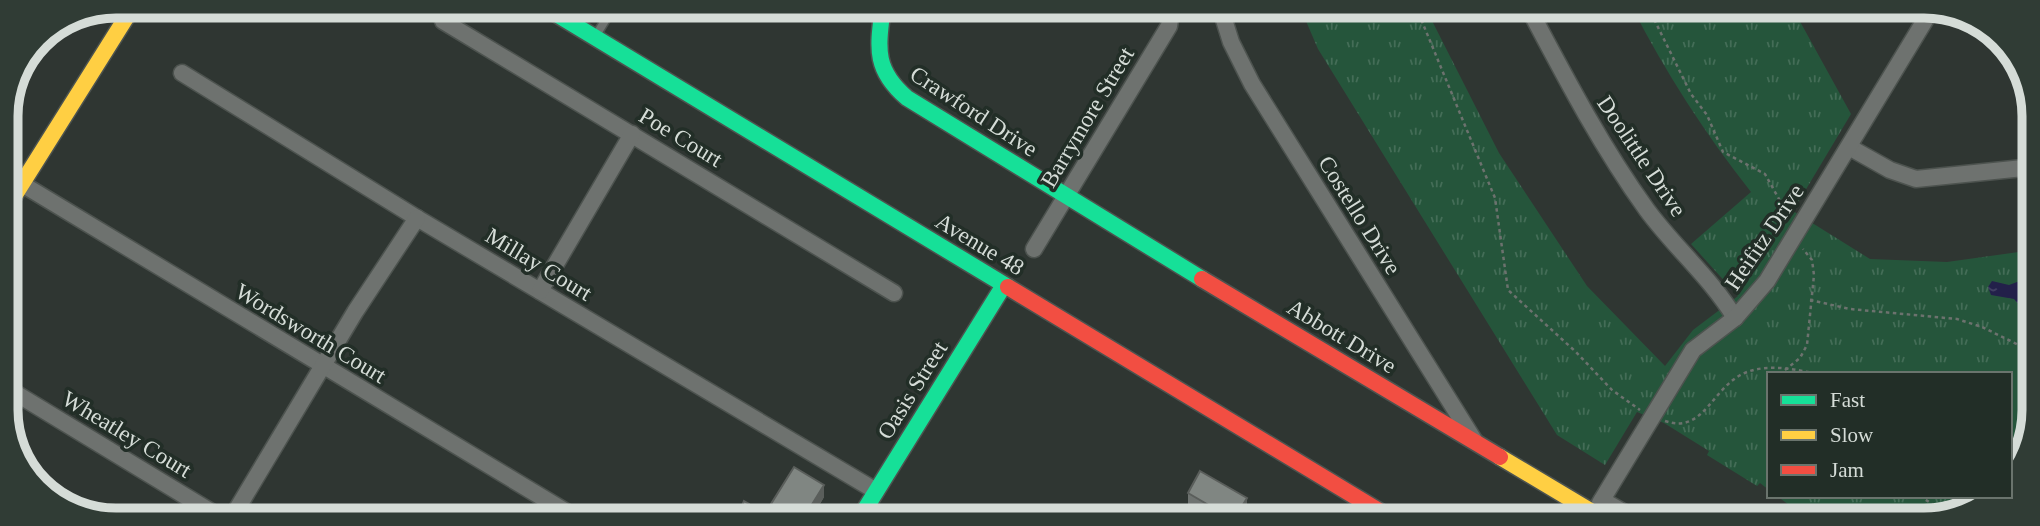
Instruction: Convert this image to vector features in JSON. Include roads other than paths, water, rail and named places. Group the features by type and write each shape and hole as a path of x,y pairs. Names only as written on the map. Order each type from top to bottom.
{"main road":[{"path":"18,190 126,18"},
{"name":"Avenue 48","path":"563,18 1374,508"},
{"name":"Crawford Drive","path":"881,18 877,52 886,77 894,88 1066,197"},
{"name":"Abbott Drive","path":"1066,197 1475,442 1592,508"},
{"name":"Oasis Street","path":"866,508 1004,285"}],"street":[{"name":"Barrymore Street","path":"1034,249 1168,26 1170,18"},
{"name":"Costello Drive","path":"1223,18 1231,42 1252,85 1475,442"},
{"name":"Doolittle Drive","path":"1534,18 1590,124 1659,225 1723,298 1735,318"},
{"name":"Heifitz Drive","path":"1599,508 1693,351 1735,318 1768,281 1927,18"},
{"name":"Poe Court","path":"443,21 894,293"},
{"name":"Millay Court","path":"182,73 417,218 876,491"},
{"path":"540,291 632,134"},
{"path":"1849,147 1890,170 1916,179 2022,168"},
{"name":"Wordsworth Court","path":"22,184 560,508"},
{"path":"237,508 321,366 417,218"},
{"name":"Wheatley Court","path":"18,395 205,508"}],"lane":[{"path":"595,37 607,18"}],"water":[{"path":"2022,280 2022,307 2014,299 1991,295 1988,287 1992,281 2009,285"}]}
